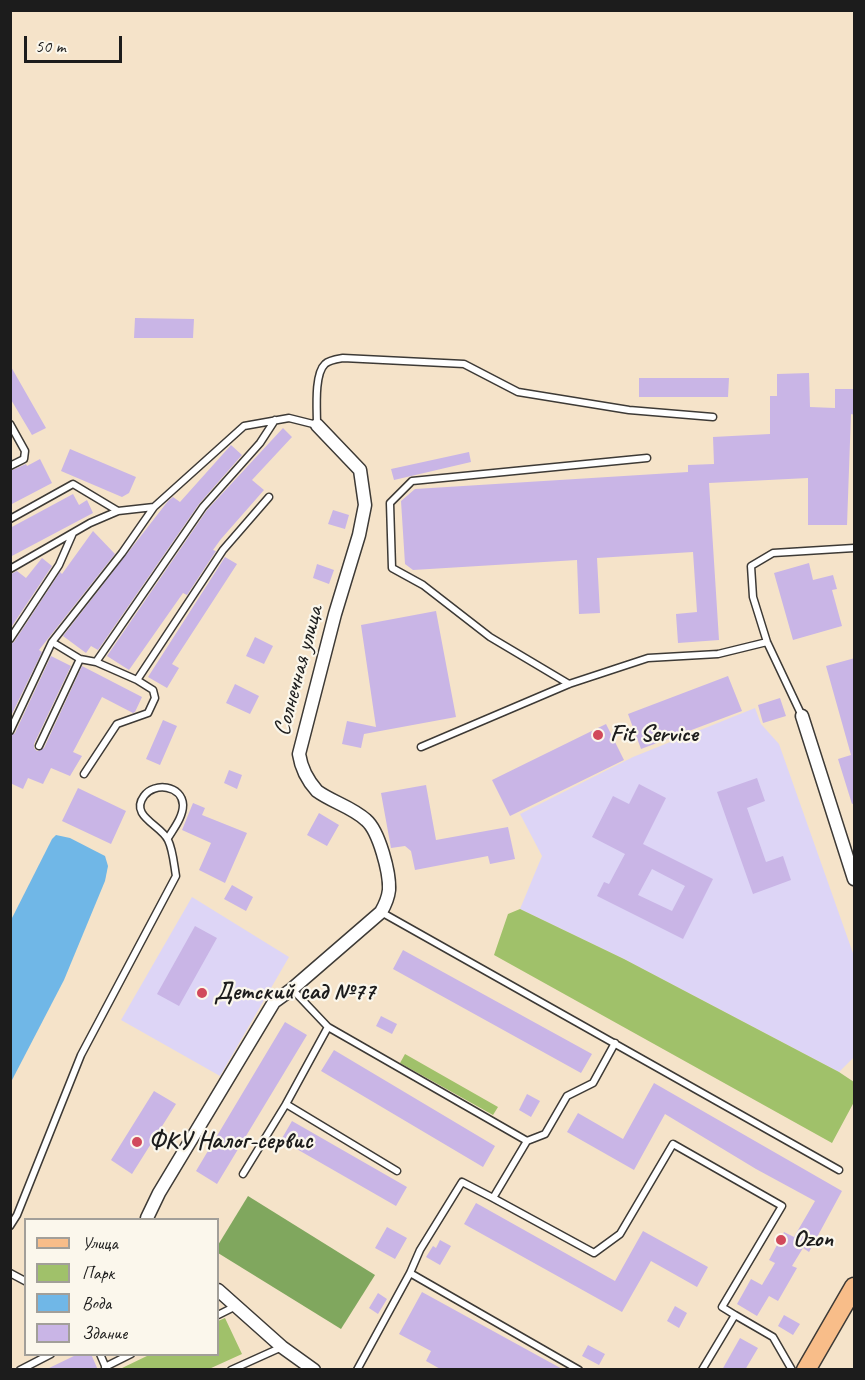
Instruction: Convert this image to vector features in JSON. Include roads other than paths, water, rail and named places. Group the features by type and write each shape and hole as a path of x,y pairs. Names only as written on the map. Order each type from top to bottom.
{"main road":[{"path":"806,1370 855,1287"}],"street":[{"name":"Солнечная улица","path":"317,425 360,470 365,505 359,535 335,614 299,754 312,786 317,791 373,826 388,880 387,902 381,912"},
{"path":"802,716 855,879"},
{"path":"147,1218 159,1193 274,1002 381,912"},
{"path":"219,1291 308,1368"}],"lane":[{"path":"10,731 52,642 154,507 244,426 289,418 317,425 317,389 321,369 327,361 343,358 464,363 518,392 629,410 713,417"},
{"path":"96,662 203,507 260,442 275,419"},
{"path":"10,424 25,452 24,459 10,466"},
{"path":"569,684 489,637 423,585 392,568 390,503 412,481 647,458"},
{"path":"10,519 73,484 118,511"},
{"path":"137,680 224,550 269,496"},
{"path":"10,569 74,532 118,511 154,507"},
{"path":"10,639 59,566 74,532"},
{"path":"802,716 767,642 753,597 752,566 773,553 855,548"},
{"path":"52,642 80,658 96,662 137,680 153,690 155,698 148,712 117,724 84,774"},
{"path":"421,747 569,684 648,658 718,654 767,642"},
{"path":"39,746 80,658"},
{"path":"10,1226 81,1055 176,876 168,838 141,813 140,807 143,796 151,789 164,786 176,791 181,796 183,804 181,816 168,838"},
{"path":"381,912 840,1170"},
{"path":"292,989 328,1027 527,1141"},
{"path":"243,1174 286,1104 328,1027"},
{"path":"493,1198 527,1141 545,1134 567,1096 593,1083 615,1043"},
{"path":"286,1104 397,1171"},
{"path":"357,1370 410,1274 420,1250 462,1182 594,1253 620,1234 673,1144 782,1206 722,1307 773,1336 792,1370"},
{"path":"10,1273 24,1280"},
{"path":"410,1274 579,1370"},
{"path":"219,1314 236,1306"},
{"path":"702,1370 735,1315"},
{"path":"231,1370 282,1347"},
{"path":"20,1370 47,1356"},
{"path":"106,1368 127,1356"}],"water":[{"path":"56,835 70,838 105,856 108,866 105,881 64,980 11,1082 11,920"}],"place":[{"name":"Fit Service","path":"598,735"},
{"name":"Детский сад №77","path":"202,993"},
{"name":"ФКУ Налог-сервис","path":"137,1142"},
{"name":"Ozon","path":"781,1240"}]}
